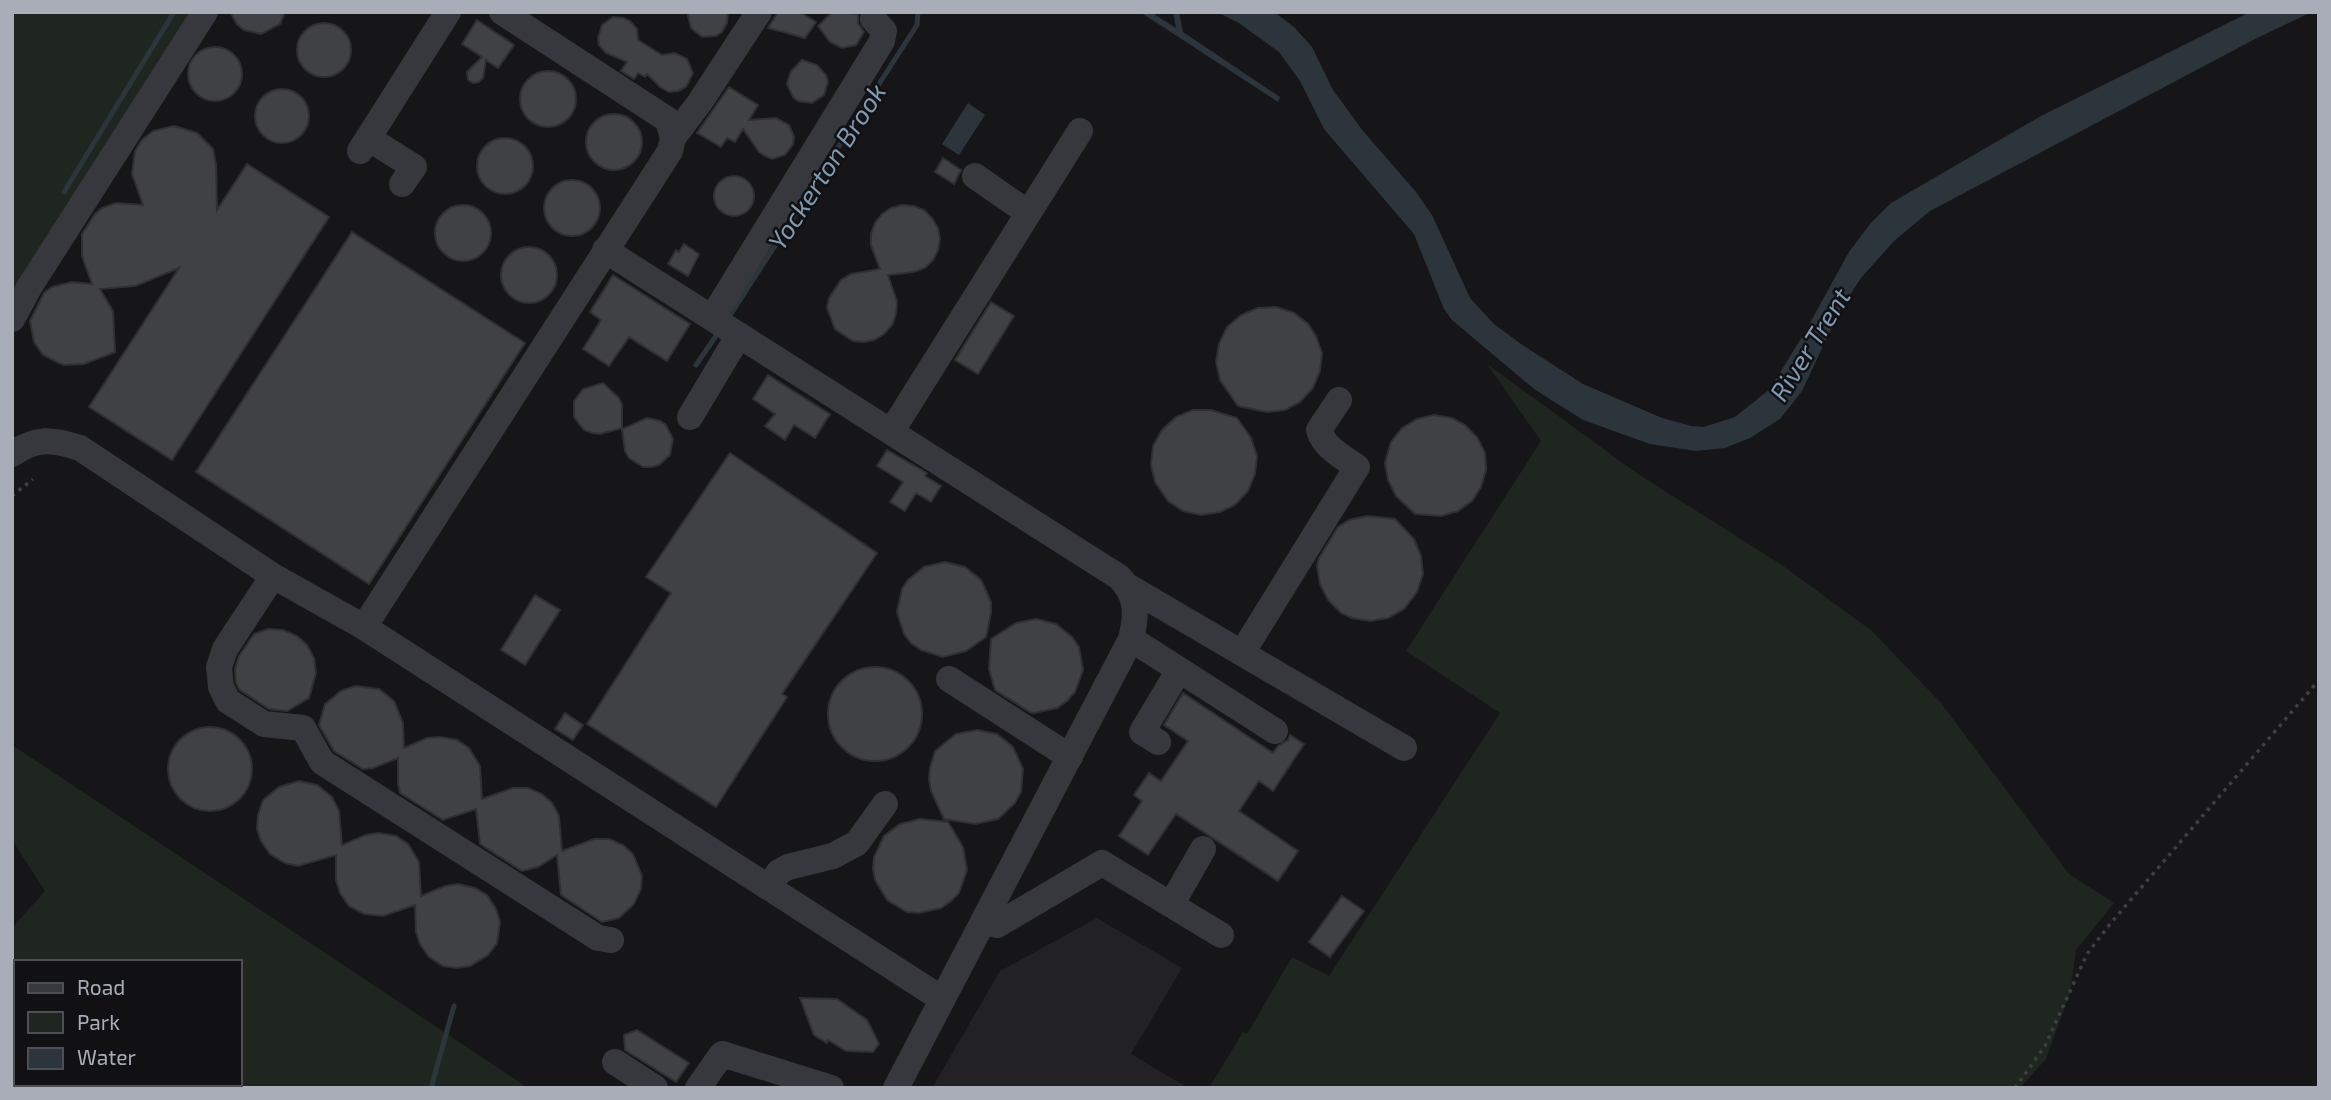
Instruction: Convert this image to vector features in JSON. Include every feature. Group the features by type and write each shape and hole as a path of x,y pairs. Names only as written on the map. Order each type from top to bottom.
{"lane":[{"path":"12,319 30,286 205,12"},
{"path":"402,184 414,167 364,145 448,12"},
{"path":"502,12 668,120 673,138"},
{"path":"364,626 670,151 673,138 759,12"},
{"path":"712,318 882,41 884,32 873,19"},
{"path":"891,432 1080,131"},
{"path":"975,176 1028,213"},
{"path":"605,250 1119,576 1129,587 1404,748"},
{"path":"690,417 739,335"},
{"path":"1242,653 1357,467 1326,444 1319,430 1339,400"},
{"path":"13,450 41,441 59,441 80,448 273,576 364,626 942,999"},
{"path":"273,576 225,649 219,667 221,687 228,701 264,724 303,728 322,762 598,937 611,940"},
{"path":"896,1088 1131,639 1137,608 1129,587"},
{"path":"1131,639 1275,731"},
{"path":"1158,742 1142,732 1179,670"},
{"path":"949,679 1070,757"},
{"path":"768,887 779,872 788,867 833,856 857,843 886,804"},
{"path":"1171,905 1203,849"},
{"path":"983,921 997,925 1102,863 1220,934"},
{"path":"698,1088 722,1054 831,1088"},
{"path":"615,1062 655,1088"}],"path":[{"path":"12,496 33,479"},
{"path":"2015,1088 2045,1046 2087,954 2319,680"}],"shaded area":[{"path":"1097,918 1182,968 1131,1054 1188,1088 932,1088 1000,971"}],"green space":[{"path":"12,12 191,12 12,307"},
{"path":"1487,364 1638,474 1782,565 1872,631 1941,703 2069,874 2114,903 2076,950 2070,993 2046,1059 2020,1088 1209,1088 1243,1032 1247,1034 1292,957 1329,976 1500,713 1406,651 1541,441"},
{"path":"15,747 528,1088 12,1088 12,928 45,891 12,840 12,748"}],"water":[{"path":"1140,12 1151,12 1176,28 1173,12 1179,12 1183,32 1280,97 1278,102"},
{"name":"River Trent","path":"1217,12 1274,12 1294,27 1312,47 1333,90 1432,215 1470,298 1494,324 1583,384 1662,418 1704,427 1735,417 1770,389 1849,252 1870,224 1891,203 2041,116 2250,12 2312,12 2255,39 1930,211 1894,241 1861,278 1840,310 1802,391 1780,419 1750,438 1725,448 1696,451 1650,444 1583,420 1534,389 1452,320 1444,309 1414,234 1324,129 1300,81 1279,52 1239,23"},
{"path":"968,103 985,115 959,155 942,144"}],"building":[{"path":"230,12 285,12 280,24 261,34 244,30"},
{"path":"687,12 728,12 727,23 716,36 702,37 691,28"},
{"path":"778,12 800,12 816,22 805,38 768,28"},
{"path":"832,12 858,14 858,23 864,32 856,45 842,48 830,42 818,26"},
{"path":"613,17 630,21 637,29 638,40 662,55 675,53 687,59 693,73 686,87 669,92 647,74 645,77 638,73 634,79 621,71 627,62 606,53 599,45 602,25"},
{"path":"477,20 514,45 498,68 486,60 483,78 473,83 468,80 467,72 482,57 462,44"},
{"path":"329,23 339,27 347,35 351,50 347,65 339,73 319,77 309,73 301,65 297,45 301,35 309,27"},
{"path":"215,47 234,55 242,74 234,93 215,101 196,93 188,74 196,55"},
{"path":"802,60 817,65 826,75 828,82 824,95 812,103 798,101 787,84 791,71"},
{"path":"548,71 559,73 568,79 574,88 574,110 568,119 559,125 548,127 537,125 528,119 522,110 520,99 522,88 528,79 537,73"},
{"path":"729,87 758,105 749,120 776,118 789,125 794,137 793,144 785,155 772,159 765,156 759,152 743,129 735,142 727,138 721,147 697,133"},
{"path":"287,89 297,93 305,101 309,116 305,131 297,139 277,143 267,139 259,131 255,111 259,101 267,93"},
{"path":"614,114 625,116 634,122 640,131 640,153 634,162 625,168 614,170 603,168 594,162 588,153 586,142 588,131 594,122 603,116"},
{"path":"174,126 197,133 213,149 217,210 247,164 329,217 172,460 89,407 179,268 135,286 100,289 113,311 115,352 84,364 63,365 43,355 34,342 30,321 44,293 52,287 72,282 92,284 82,256 82,234 102,208 116,203 143,205 132,174 135,151 142,140 153,131"},
{"path":"505,138 516,140 525,146 531,155 531,177 525,186 516,192 505,194 494,192 485,186 479,177 477,166 479,155 485,146 494,140"},
{"path":"943,158 961,170 954,184 935,172"},
{"path":"734,176 742,177 748,182 753,188 753,204 748,210 742,215 734,216 726,215 720,210 715,204 714,196 715,188 720,182 726,177"},
{"path":"572,180 583,182 592,188 598,197 598,219 592,228 583,234 572,236 561,234 552,228 546,219 544,208 546,197 552,188 561,182"},
{"path":"463,205 474,207 483,213 489,222 489,244 483,253 474,259 463,261 452,259 443,253 437,244 435,233 437,222 443,213 452,207"},
{"path":"902,205 924,210 932,218 938,228 938,250 925,268 888,275 897,302 892,325 874,340 853,341 835,329 827,308 829,298 841,280 851,274 880,269 871,245 871,234 882,214"},
{"path":"352,232 525,343 369,584 196,472"},
{"path":"684,244 699,254 688,276 668,264 676,250 679,252"},
{"path":"529,247 540,249 549,255 555,264 555,286 549,295 540,301 529,303 518,301 509,295 503,286 501,275 503,264 509,255 518,249"},
{"path":"613,275 690,324 667,361 629,337 609,366 583,349 601,320 590,312"},
{"path":"991,302 1014,316 978,374 955,360"},
{"path":"1276,307 1294,313 1308,324 1322,353 1320,371 1313,388 1300,402 1285,410 1267,412 1238,406 1220,380 1216,362 1219,344 1227,327 1241,315 1258,308"},
{"path":"768,375 830,414 815,438 794,425 785,440 765,426 775,414 753,399"},
{"path":"603,383 619,398 622,405 622,428 600,434 592,433 584,430 574,417 574,401 583,389"},
{"path":"1193,410 1211,410 1237,418 1251,438 1257,456 1255,474 1248,491 1235,505 1220,512 1201,515 1183,511 1168,501 1155,482 1151,465 1153,446 1162,430 1176,417"},
{"path":"1434,415 1452,418 1465,425 1477,437 1485,453 1486,470 1481,487 1472,501 1458,511 1441,516 1415,514 1396,496 1388,480 1385,463 1391,442 1402,428 1417,419"},
{"path":"647,418 666,425 673,439 670,455 659,465 643,467 629,458 625,451 622,429"},
{"path":"887,450 927,473 925,476 941,486 931,502 916,493 905,511 890,502 903,482 877,466"},
{"path":"730,453 877,553 782,694 787,697 716,807 587,724 671,593 646,577"},
{"path":"1367,516 1395,519 1414,539 1421,556 1423,574 1417,592 1404,609 1388,618 1370,621 1341,613 1328,600 1320,584 1317,566 1338,527 1349,520"},
{"path":"945,562 965,567 981,580 991,602 991,613 986,637 966,651 943,657 921,650 911,643 904,634 897,612 902,589 908,580 924,567"},
{"path":"535,595 560,610 525,665 501,650"},
{"path":"1036,619 1056,624 1072,637 1079,647 1083,670 1075,692 1067,701 1057,708 1034,713 995,690 989,669 991,639 1016,623"},
{"path":"268,629 283,630 297,636 307,645 314,658 316,673 309,698 287,711 269,709 240,690 236,683 235,669 239,656 254,634"},
{"path":"875,667 893,671 908,681 918,696 922,714 918,732 908,747 893,757 875,761 857,757 842,747 832,732 828,714 832,696 842,681 857,671"},
{"path":"355,686 379,689 394,701 403,723 404,748 427,738 440,737 457,740 469,748 480,766 482,799 513,788 528,788 542,794 552,803 559,816 562,851 594,839 609,839 623,845 633,854 642,876 641,889 634,904 619,918 602,922 561,895 557,855 538,867 522,871 480,844 476,809 443,820 400,793 398,758 363,769 334,751 319,725 325,704 341,691"},
{"path":"1183,693 1273,753 1290,735 1304,744 1273,791 1259,781 1239,811 1298,851 1278,881 1176,814 1148,855 1119,836 1142,801 1134,795 1149,773 1161,781 1188,741 1164,725"},
{"path":"565,713 583,725 573,740 555,729"},
{"path":"210,727 226,730 240,739 249,753 252,769 249,785 240,799 226,808 210,811 194,808 180,799 171,785 168,769 171,753 180,739 194,730"},
{"path":"977,730 997,734 1013,747 1023,769 1021,792 1015,803 998,819 975,824 944,819 931,791 929,779 935,751 956,734"},
{"path":"299,781 317,785 332,797 339,811 342,845 378,833 396,836 408,844 419,862 421,896 445,886 458,884 475,888 487,895 500,922 497,943 488,955 470,966 443,966 429,957 420,944 416,932 415,905 383,916 364,914 349,906 340,893 336,880 336,855 298,866 285,863 270,854 257,829 263,800 279,787"},
{"path":"920,819 948,822 963,847 967,870 959,893 951,901 941,908 919,913 907,912 887,900 875,880 873,869 874,857 884,836 900,824"},
{"path":"1342,896 1364,911 1330,957 1309,942"},
{"path":"800,998 837,999 867,1020 879,1044 873,1052 846,1051 828,1040 827,1043 814,1035"},
{"path":"637,1030 689,1063 676,1082 625,1050 624,1035"}],"waterway":[{"path":"64,192 174,12"},
{"name":"Yockerton Brook","path":"729,317 917,25 918,12"},
{"name":"Yockerton Brook","path":"696,365 720,330"},
{"name":"Yockerton Brook","path":"431,1088 454,1006"}]}
